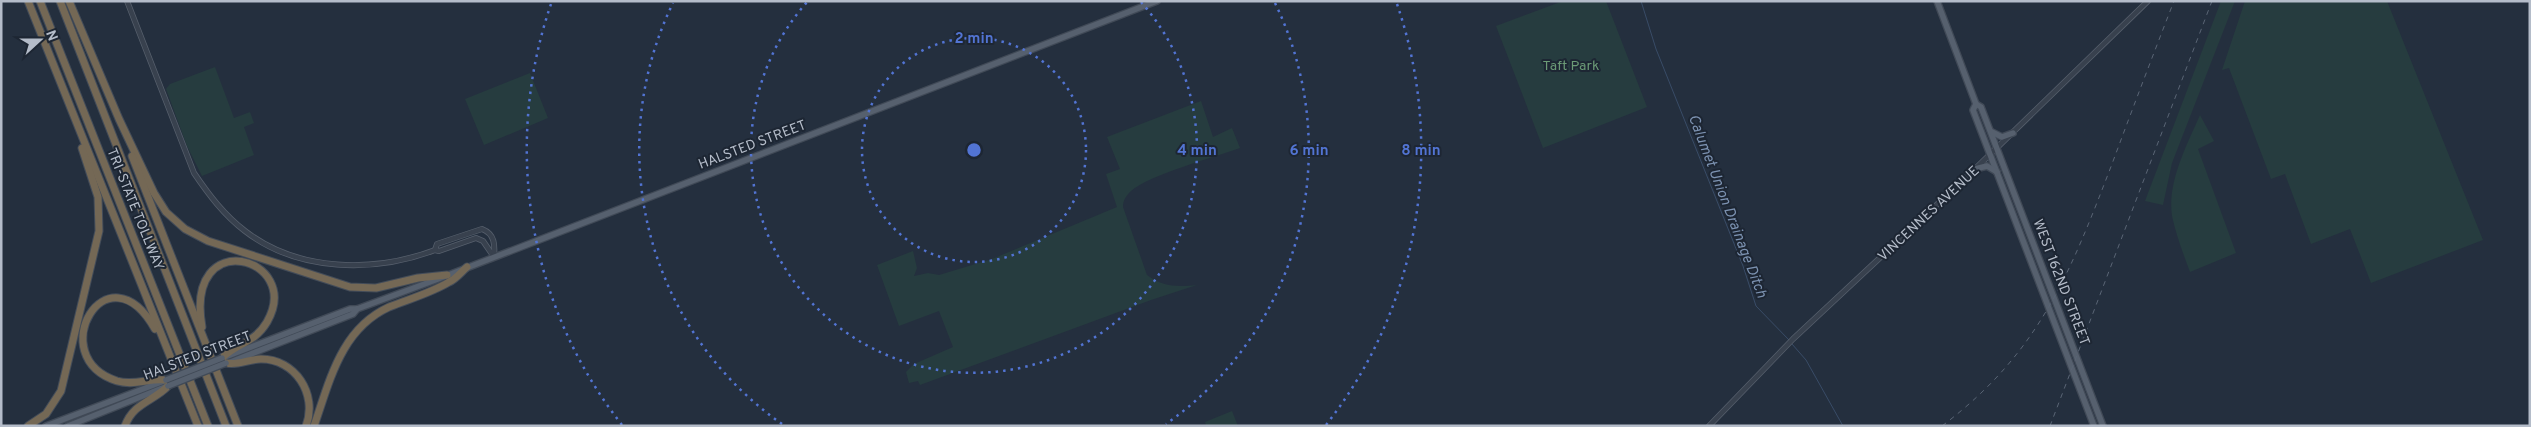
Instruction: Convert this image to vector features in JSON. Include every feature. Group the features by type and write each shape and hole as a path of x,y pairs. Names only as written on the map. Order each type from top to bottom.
{"highway":[{"path":"28,1 198,426"},
{"name":"TRI-STATE TOLLWAY","path":"40,1 208,426"},
{"name":"TRI-STATE TOLLWAY","path":"60,1 226,426"},
{"path":"69,1 119,119 238,426"},
{"path":"28,426 46,414 61,391 99,226 100,208 96,186 56,69"},
{"path":"119,119 159,202 180,225 202,239 350,287 376,288 418,278 447,275"},
{"path":"207,349 200,307 201,292 208,277 214,269 227,261 239,260 255,265 264,274 271,287 273,303 271,313 264,326 254,338 228,352 224,361 232,365 249,360 267,360 280,363 294,372 302,383 308,398 310,413 306,426"},
{"path":"314,426 339,356 357,330 379,312 450,282 467,268"},
{"path":"125,426 130,415 139,405 162,392 167,383 126,383 104,374 91,361 86,350 83,333 86,319 93,308 106,301 118,299 131,302 145,314 172,360"},
{"path":"185,394 193,426"},
{"path":"225,395 244,426"}],"main road":[{"name":"HALSTED STREET","path":"46,426 167,383 350,309 357,309 467,268 1157,1"},
{"path":"1937,1 1976,104"},
{"name":"WEST 162ND STREET","path":"2094,426 1973,110 1976,104 1981,107 1991,131 2103,426"},
{"path":"1991,131 2002,137 2013,133"},
{"path":"1976,168 1987,166 1997,172"},
{"path":"2058,333 2067,329"},
{"name":"HALSTED STREET","path":"68,426 167,383"}],"street":[{"path":"127,1 194,174 226,214 246,232 270,246 298,258 326,262 380,265 406,260 435,250 439,251 470,239 479,238 494,257"},
{"name":"VINCENNES AVENUE","path":"1709,426 1793,339 2013,133 2148,1"},
{"path":"435,250 437,244 482,229 489,232 496,245 494,257"}],"green space":[{"name":"Taft Park","path":"1563,1 1606,1 1647,107 1543,148 1496,26"},
{"path":"2221,1 2235,1 2172,163 2163,205 2145,201"},
{"path":"2245,1 2387,1 2483,240 2371,283 2350,229 2311,244 2285,174 2271,179 2229,68 2222,70"},
{"path":"215,67 234,118 250,112 254,123 244,127 254,155 202,176 187,146 166,89 170,84"},
{"path":"530,73 548,118 484,145 465,99"},
{"path":"1201,101 1213,137 1232,128 1240,148 1183,167 1140,185 1126,196 1123,207 1147,275 1159,282 1170,285 1197,285 1151,300 920,385 918,381 909,383 906,372 914,364 953,347 939,311 899,326 877,265 913,251 917,268 914,276 928,273 939,275 992,259 1117,207 1106,174 1120,169 1107,137"},
{"path":"2200,115 2214,141 2198,149 2236,253 2190,272 2172,216 2171,203 2172,190 2179,164"},
{"path":"1232,411 1238,426 1206,426 1205,422"}],"waterway":[{"name":"Calumet Union Drainage Ditch","path":"1641,1 1656,49 1743,266 1756,306 1790,341"},
{"name":"Calumet Union Drainage Ditch","path":"1792,344 1806,360 1843,426"}],"railway":[{"path":"1942,426 1976,398 2004,369 2028,339 2048,308 2082,241 2174,1"},
{"path":"2050,426 2212,1"}]}
